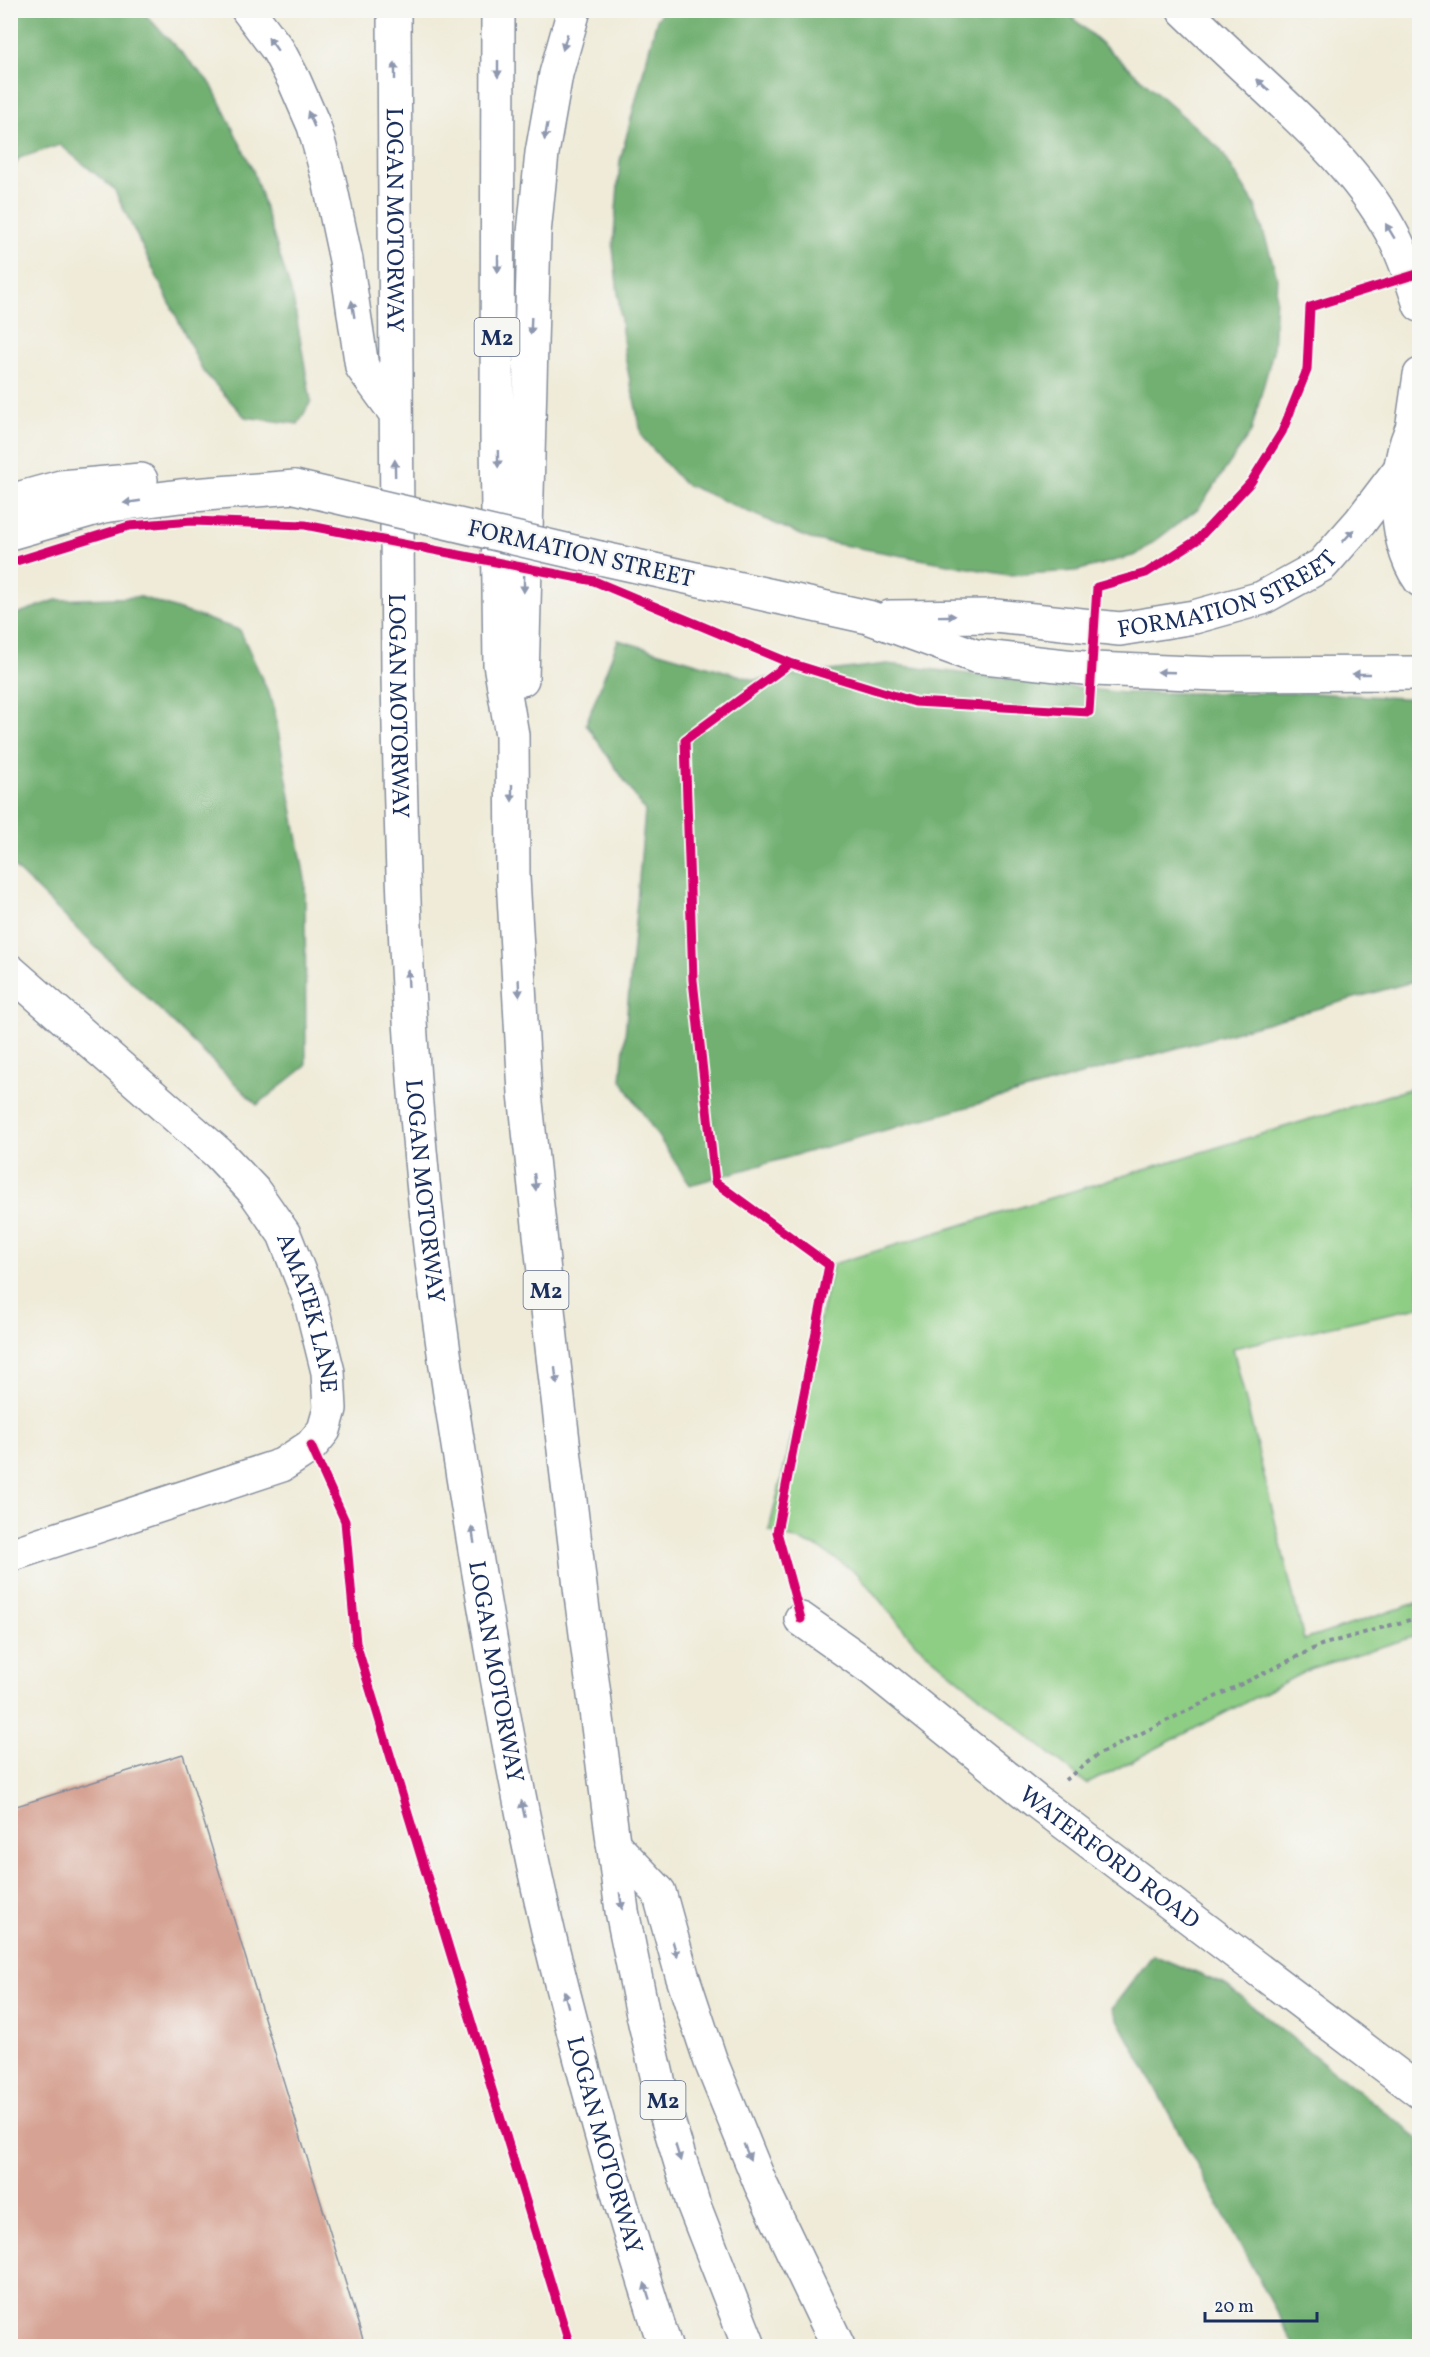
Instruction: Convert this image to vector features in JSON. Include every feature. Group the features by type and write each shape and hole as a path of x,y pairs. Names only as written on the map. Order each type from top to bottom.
{"main road":[{"path":"248,10 278,50 314,126 344,248 362,367 394,411"},
{"name":"LOGAN MOTORWAY","path":"394,10 396,234 394,411 399,759 405,926 420,1152 460,1455 515,1774 549,1934 615,2182 665,2346"},
{"name":"M2","path":"498,10 497,436 500,663 512,735 513,877 525,1093 581,1594 613,1844 631,1955 666,2114 693,2204 749,2346"},
{"path":"512,735 522,691 534,233 542,153 554,85 574,10"},
{"path":"1184,10 1321,140 1352,174 1396,240 1410,274 1419,305"},
{"path":"1419,375 1416,419 1398,472 1399,523 1414,572 1419,580"},
{"name":"FORMATION STREET","path":"868,617 995,616 1120,629 1194,616 1262,598 1322,565 1360,522 1398,472"},
{"name":"FORMATION STREET","path":"10,501 61,487 152,479 230,477 295,487 868,617 975,656 1093,669 1217,674 1419,673"},
{"name":"FORMATION STREET","path":"10,533 104,506 180,496 295,487"},
{"name":"AMATEK LANE","path":"10,971 218,1153 254,1191 284,1234 309,1300 328,1372 330,1409 324,1430 311,1446 282,1465 10,1555"},
{"name":"WATERFORD ROAD","path":"801,1619 872,1669 1037,1802 1419,2092"},
{"path":"613,1844 659,1892 682,1975 711,2062 761,2185 838,2346"}],"path":[{"path":"1037,1802 1097,1755 1310,1650 1419,1617"}],"green space":[{"path":"11,10 142,11 211,84 253,170 293,298 311,401 298,424 245,417 203,371 114,189 60,145 19,158 11,174"},
{"path":"663,11 1065,11 1220,149 1255,205 1277,276 1273,351 1251,432 1199,508 1136,555 1076,571 1008,575 810,539 683,483 642,437 625,357 613,248 620,161 657,19"},
{"path":"141,597 240,630 273,703 305,879 306,1066 257,1105 11,864 11,616 56,600"},
{"path":"618,640 755,680 887,664 1123,693 1313,693 1419,699 1419,980 690,1185 621,1080 645,811 586,724"},
{"path":"1419,1086 1419,1307 1233,1348 1304,1640 1419,1602 1419,1635 1310,1669 1087,1784 916,1644 858,1574 819,1548 769,1530 833,1264"},
{"path":"1153,1955 1227,1986 1419,2139 1419,2346 1295,2346 1112,2008"}],"building":[{"path":"183,1754 365,2346 10,2346 10,1808"}],"cycle path":[{"path":"801,1619 777,1532 829,1265 715,1182 693,980 685,740 790,663 915,702 1089,712 1097,587 1146,573 1197,540 1251,482 1282,432 1307,370 1310,307 1420,273"},
{"path":"10,563 129,526 192,521 305,525 594,581 790,663"},
{"path":"311,1446 345,1521 356,1643 570,2346"}]}
